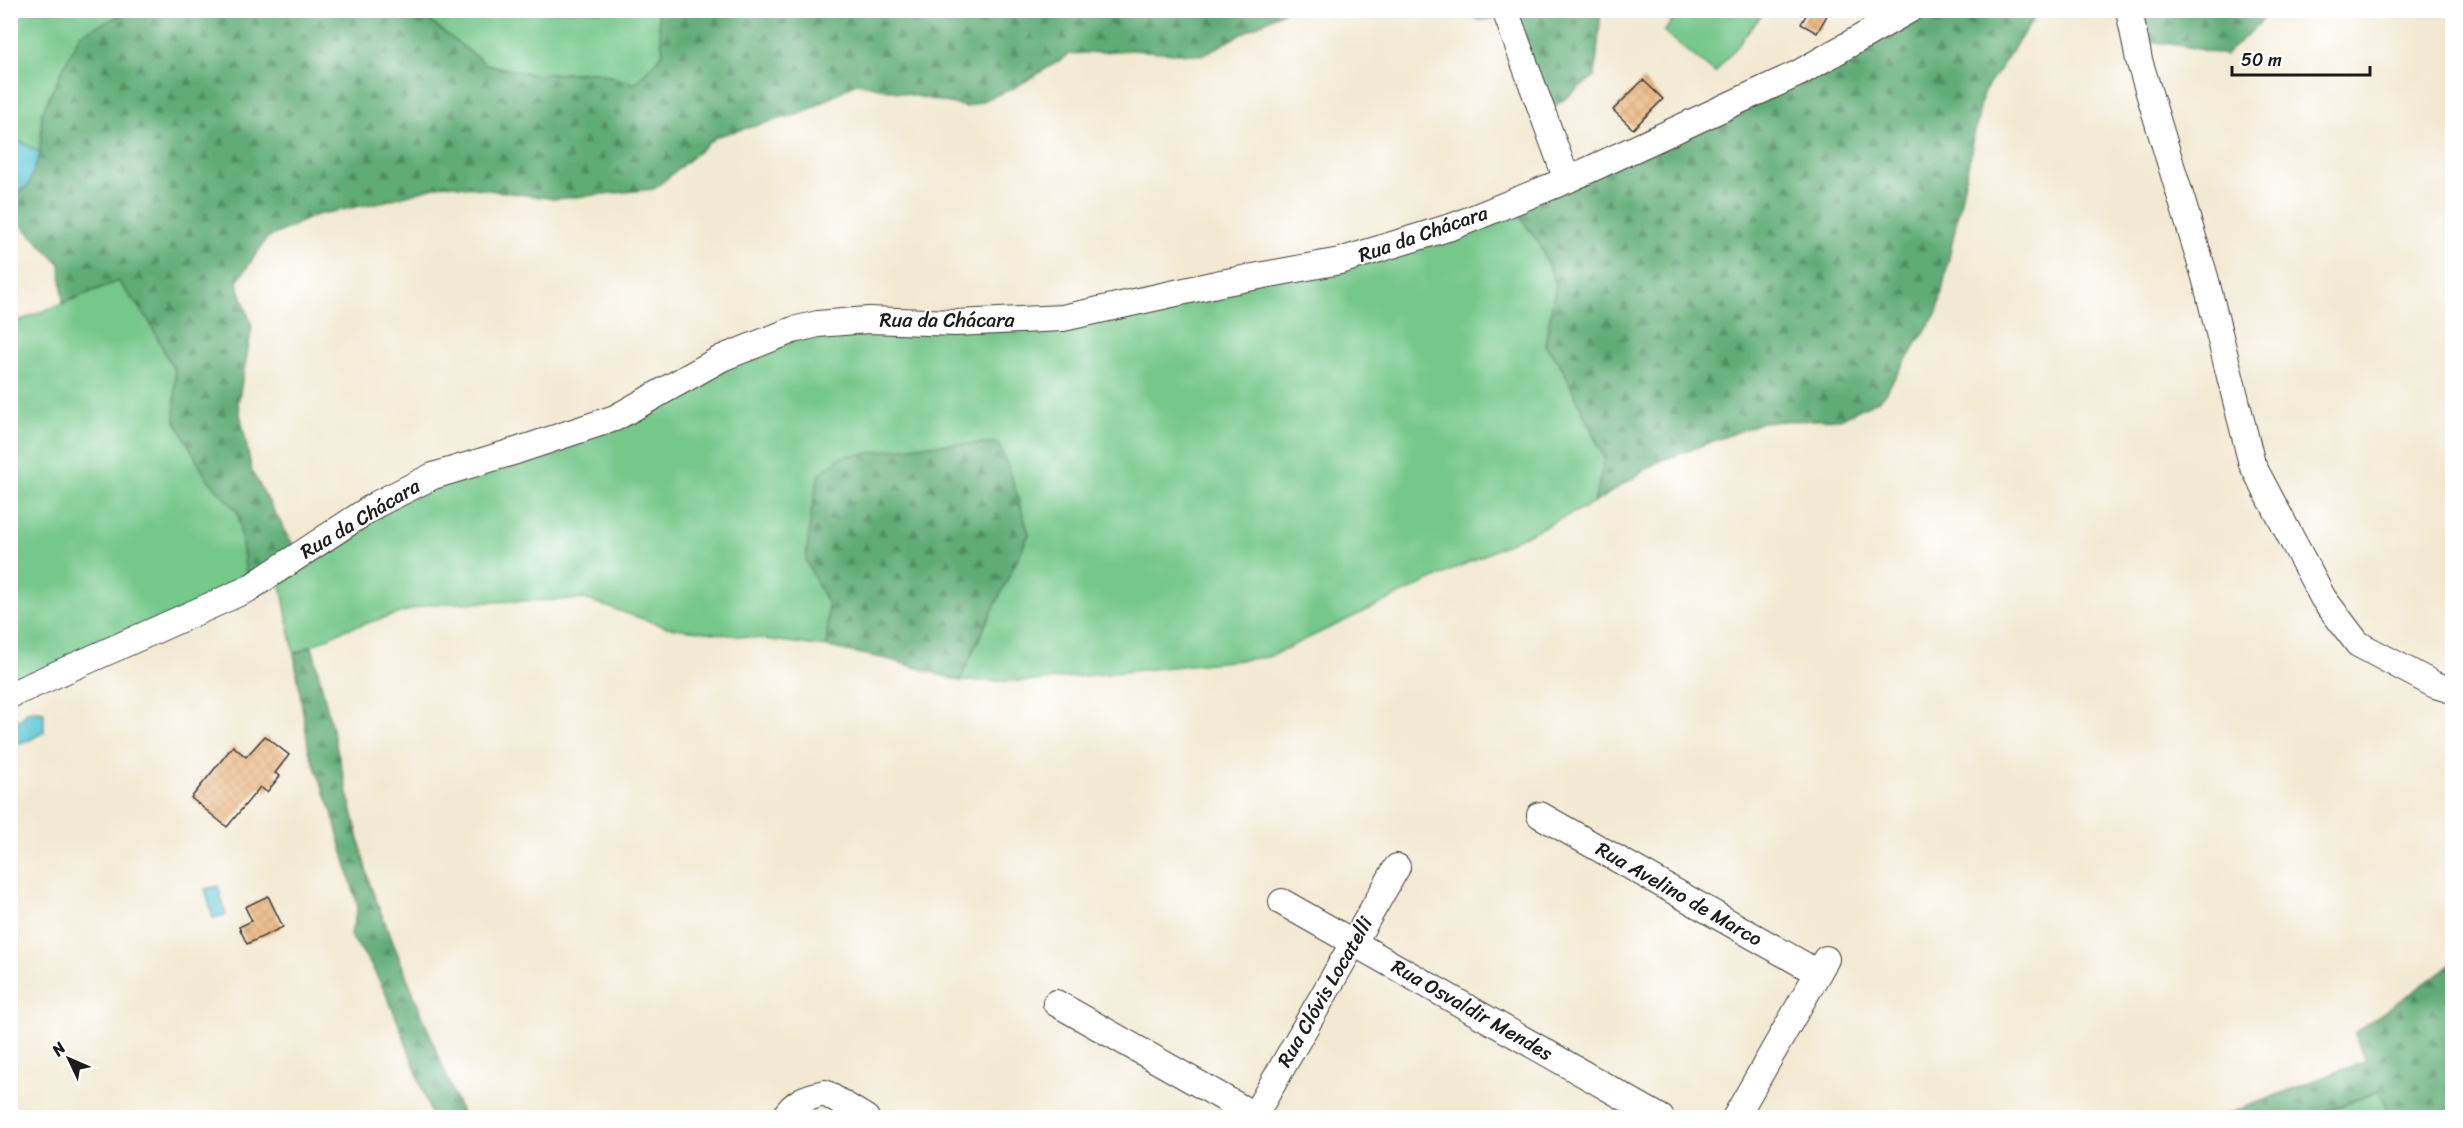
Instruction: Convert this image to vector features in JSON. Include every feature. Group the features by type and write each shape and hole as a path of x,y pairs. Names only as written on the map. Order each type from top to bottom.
{"street":[{"path":"1505,10 1567,180"},
{"name":"Rua da Chácara","path":"10,695 248,589 377,504 433,476 615,418 722,358 793,330 818,324 868,320 956,323 1063,318 1221,283 1341,261 1454,226 1567,180 1799,74 1909,10"},
{"path":"2129,10 2139,60 2205,277 2252,464 2323,598 2358,645 2435,685 2452,690"},
{"name":"Rua Avelino de Marco","path":"1540,815 1822,966 1735,1118"},
{"name":"Rua Clóvis Locatelli","path":"1255,1117 1397,867"},
{"name":"Rua Osvaldir Mendes","path":"1282,902 1661,1118"},
{"path":"1056,1003 1255,1117"},
{"path":"784,1118 789,1108 803,1098 825,1093 866,1118"}],"green space":[{"path":"1681,10 1765,11 1715,73 1664,32"},
{"path":"11,11 130,11 119,17 42,111 40,153 11,136"},
{"path":"130,11 424,11 432,23 486,64 533,75 596,72 635,84 663,53 657,11 1284,11 1203,55 1132,50 1070,54 1014,88 967,107 856,83 803,113 717,136 654,189 555,199 445,184 386,201 316,215 267,238 237,282 252,327 238,403 252,472 299,555 248,589 238,512 206,477 175,420 175,373 148,319 118,281 63,303 60,264 11,215 11,195 28,186 40,153 42,112 80,34"},
{"path":"424,11 657,11 663,53 635,84 596,72 533,75 486,64 432,23"},
{"path":"1464,11 1601,11 1595,76 1543,115 1508,18 1478,20"},
{"path":"1909,11 2039,11 1983,93 1938,311 1881,399 1840,419 1763,422 1656,463 1594,503 1605,459 1562,367 1545,345 1556,284 1539,243 1510,203"},
{"path":"2129,11 2268,11 2258,25 2225,55 2135,39"},
{"path":"1510,203 1539,243 1556,284 1545,345 1562,367 1605,460 1594,503 1268,657 1036,681 960,681 1029,534 998,443 806,561 828,604 827,647 666,627 585,599 430,604 344,630 294,654 278,569 377,504 516,451 793,330 956,323 1221,283"},
{"path":"118,281 148,319 175,373 175,420 206,476 238,512 248,589 11,695 11,324"},
{"path":"998,443 1029,534 960,681 891,660 827,647 828,604 806,561 811,513 819,475 841,457 925,445"},
{"path":"312,646 370,885 463,1117 432,1117 388,998 364,954 350,936 358,907 331,809 309,751 294,654"},
{"path":"2452,964 2452,1117 2392,1117 2379,1091 2309,1117 2220,1117 2365,1061 2354,1033"},
{"path":"2380,1091 2392,1117 2309,1118"}],"water":[{"path":"11,136 40,153 28,186 11,195"},
{"path":"33,710 44,712 44,732 26,742 18,743 11,735 11,723 23,718 25,712"},
{"path":"218,886 226,915 213,918 205,889"}],"building":[{"path":"1809,10 1830,10 1817,33 1801,24"},
{"path":"1643,80 1663,99 1633,129 1613,110"},
{"path":"265,736 289,755 275,773 280,776 267,792 260,787 227,827 191,798 233,746 246,757"},
{"path":"268,896 283,927 247,944 239,927 252,921 245,907"}]}
